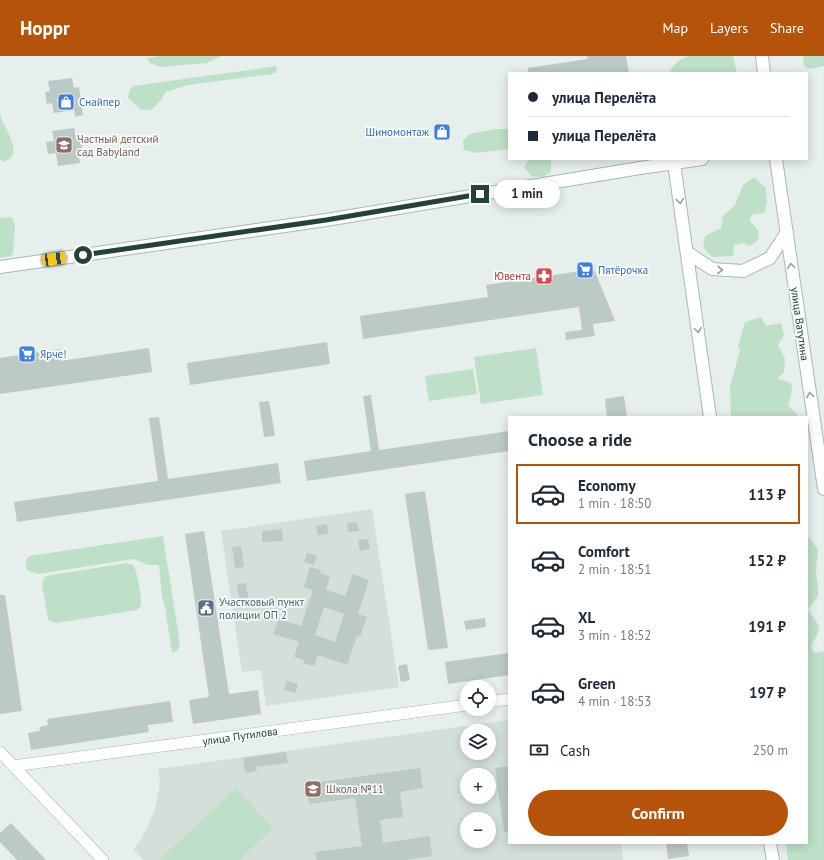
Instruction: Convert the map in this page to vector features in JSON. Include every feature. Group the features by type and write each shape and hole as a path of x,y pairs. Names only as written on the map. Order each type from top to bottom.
{"main road":[{"path":"762,56 764,72"},
{"path":"0,267 326,220 695,160"},
{"name":"улица Ватутина","path":"776,160 824,489"},
{"path":"674,163 710,416"},
{"path":"687,252 712,269 743,271 770,258 787,232"},
{"path":"770,844 773,860"}],"street":[{"path":"496,701 508,699"},
{"name":"улица Путилова","path":"13,766 460,706"},
{"path":"0,752 103,860"}],"shaded area":[{"path":"372,509 399,687 266,706 261,670 242,672 221,531"},
{"name":"Школа №11","path":"508,720 508,844 621,844 623,860 144,860 133,849 140,841 147,828 154,812 160,782 158,769 460,727 460,760 496,760 496,724 480,724"}],"green space":[{"path":"160,56 221,56 207,63 160,67 150,63 147,58"},
{"path":"689,56 733,56 737,72 670,72 677,62"},
{"path":"803,56 824,56 824,66 810,69 806,68 804,65"},
{"path":"277,66 276,72 272,74 188,85 166,92 151,110 141,110 128,98 129,91 133,86"},
{"path":"0,115 12,141 13,147 13,154 10,159 3,162 0,159"},
{"path":"495,129 508,129 508,149 477,153 464,150 463,140 470,134"},
{"path":"528,160 551,160 551,172 542,177 532,176 524,168"},
{"path":"754,177 766,188 767,203 764,213 751,215 750,221 759,231 758,240 750,246 743,243 734,245 733,256 712,257 703,247 705,236 721,228 723,216 735,205 743,185"},
{"path":"10,217 15,225 13,253 11,256 0,258 0,218"},
{"path":"761,317 766,326 781,323 784,335 778,345 785,359 784,373 777,378 791,383 792,391 788,405 798,416 731,416 730,386 740,351 738,346 745,322"},
{"path":"536,348 543,395 481,404 474,357"},
{"path":"473,369 477,394 429,401 425,376"},
{"path":"163,536 180,644 177,651 172,653 162,596 159,565 148,565 134,559 38,574 27,570 26,566 26,561 29,556"},
{"path":"808,537 818,550 816,573 819,593 816,600 808,608"},
{"path":"127,563 133,565 138,578 141,606 137,610 56,623 48,619 42,584 46,576"},
{"path":"808,610 818,624 819,628 811,646 814,653 824,651 824,860 788,860 786,844 808,844"},
{"path":"236,788 273,828 239,860 159,860"}],"building":[{"path":"587,56 626,56 629,72 528,72 528,68 588,59"},
{"path":"72,78 74,88 79,87 83,115 75,117 74,110 54,113 52,103 47,104 45,92 50,91 48,81"},
{"name":"Частный детский сад Babyland","path":"74,128 76,138 81,138 82,149 78,149 80,163 58,166 56,153 48,154 46,142 54,141 52,131"},
{"path":"594,269 615,321 593,324 595,336 566,340 565,332 582,330 579,307 363,339 360,316 488,297 486,285"},
{"path":"327,342 330,364 190,385 187,363"},
{"path":"149,348 152,372 0,394 0,358 60,349 61,361"},
{"path":"371,395 379,450 508,431 508,451 307,481 304,461 371,451 363,396"},
{"path":"624,396 627,416 607,416 605,399"},
{"path":"269,401 275,436 264,437 259,402"},
{"path":"159,417 168,479 278,463 281,483 17,522 14,502 158,481 149,418"},
{"path":"425,491 448,648 428,650 405,494"},
{"path":"357,522 359,531 348,532 347,523"},
{"path":"327,524 328,534 318,535 316,526"},
{"path":"282,529 283,541 262,542 262,531"},
{"path":"204,531 229,694 258,690 261,714 193,724 189,700 209,697 185,534"},
{"path":"368,539 370,549 360,551 358,540"},
{"path":"241,546 244,567 235,568 232,547"},
{"path":"307,553 317,556 314,565 304,562"},
{"path":"310,567 321,570 320,573 330,577 326,590 345,596 353,574 369,580 358,614 367,617 360,637 357,636 347,665 318,655 314,666 303,663 304,660 294,657 299,642 273,634 279,619 301,626 313,590 304,587","holes":["324,607 344,614 335,642 315,635"]},
{"path":"246,583 249,602 240,604 237,584"},
{"path":"0,595 5,595 22,711 0,714"},
{"path":"485,618 486,627 466,630 464,621"},
{"path":"508,653 508,675 475,680 460,680 460,682 448,684 445,662"},
{"path":"407,664 410,680 401,682 398,666"},
{"path":"287,681 298,684 295,693 284,690"},
{"path":"170,701 173,722 148,725 149,732 31,750 28,733 40,731 39,727 48,725 47,719"},
{"path":"286,752 288,763 256,767 257,771 245,773 243,758"},
{"path":"508,766 508,832 504,832 495,768"},
{"path":"420,768 423,788 400,792 403,817 380,820 383,843 430,836 432,856 406,860 317,860 315,852 362,846 355,798 309,804 306,784"},
{"path":"11,823 46,860 17,860 0,842 0,833"},
{"path":"666,844 687,844 689,856 668,859"}],"place":[{"name":"Снайпер","path":"66,102"},
{"name":"Шиномонтаж","path":"442,132"},
{"name":"Частный детский сад Babyland","path":"64,145"},
{"name":"Пятёрочка","path":"585,270"},
{"name":"Ювента","path":"544,276"},
{"name":"Ярче!","path":"27,354"},
{"name":"Участковый пункт полиции ОП 2","path":"206,608"},
{"name":"Школа №11","path":"313,789"}],"route":[{"path":"83,255 326,220 480,194"}]}
